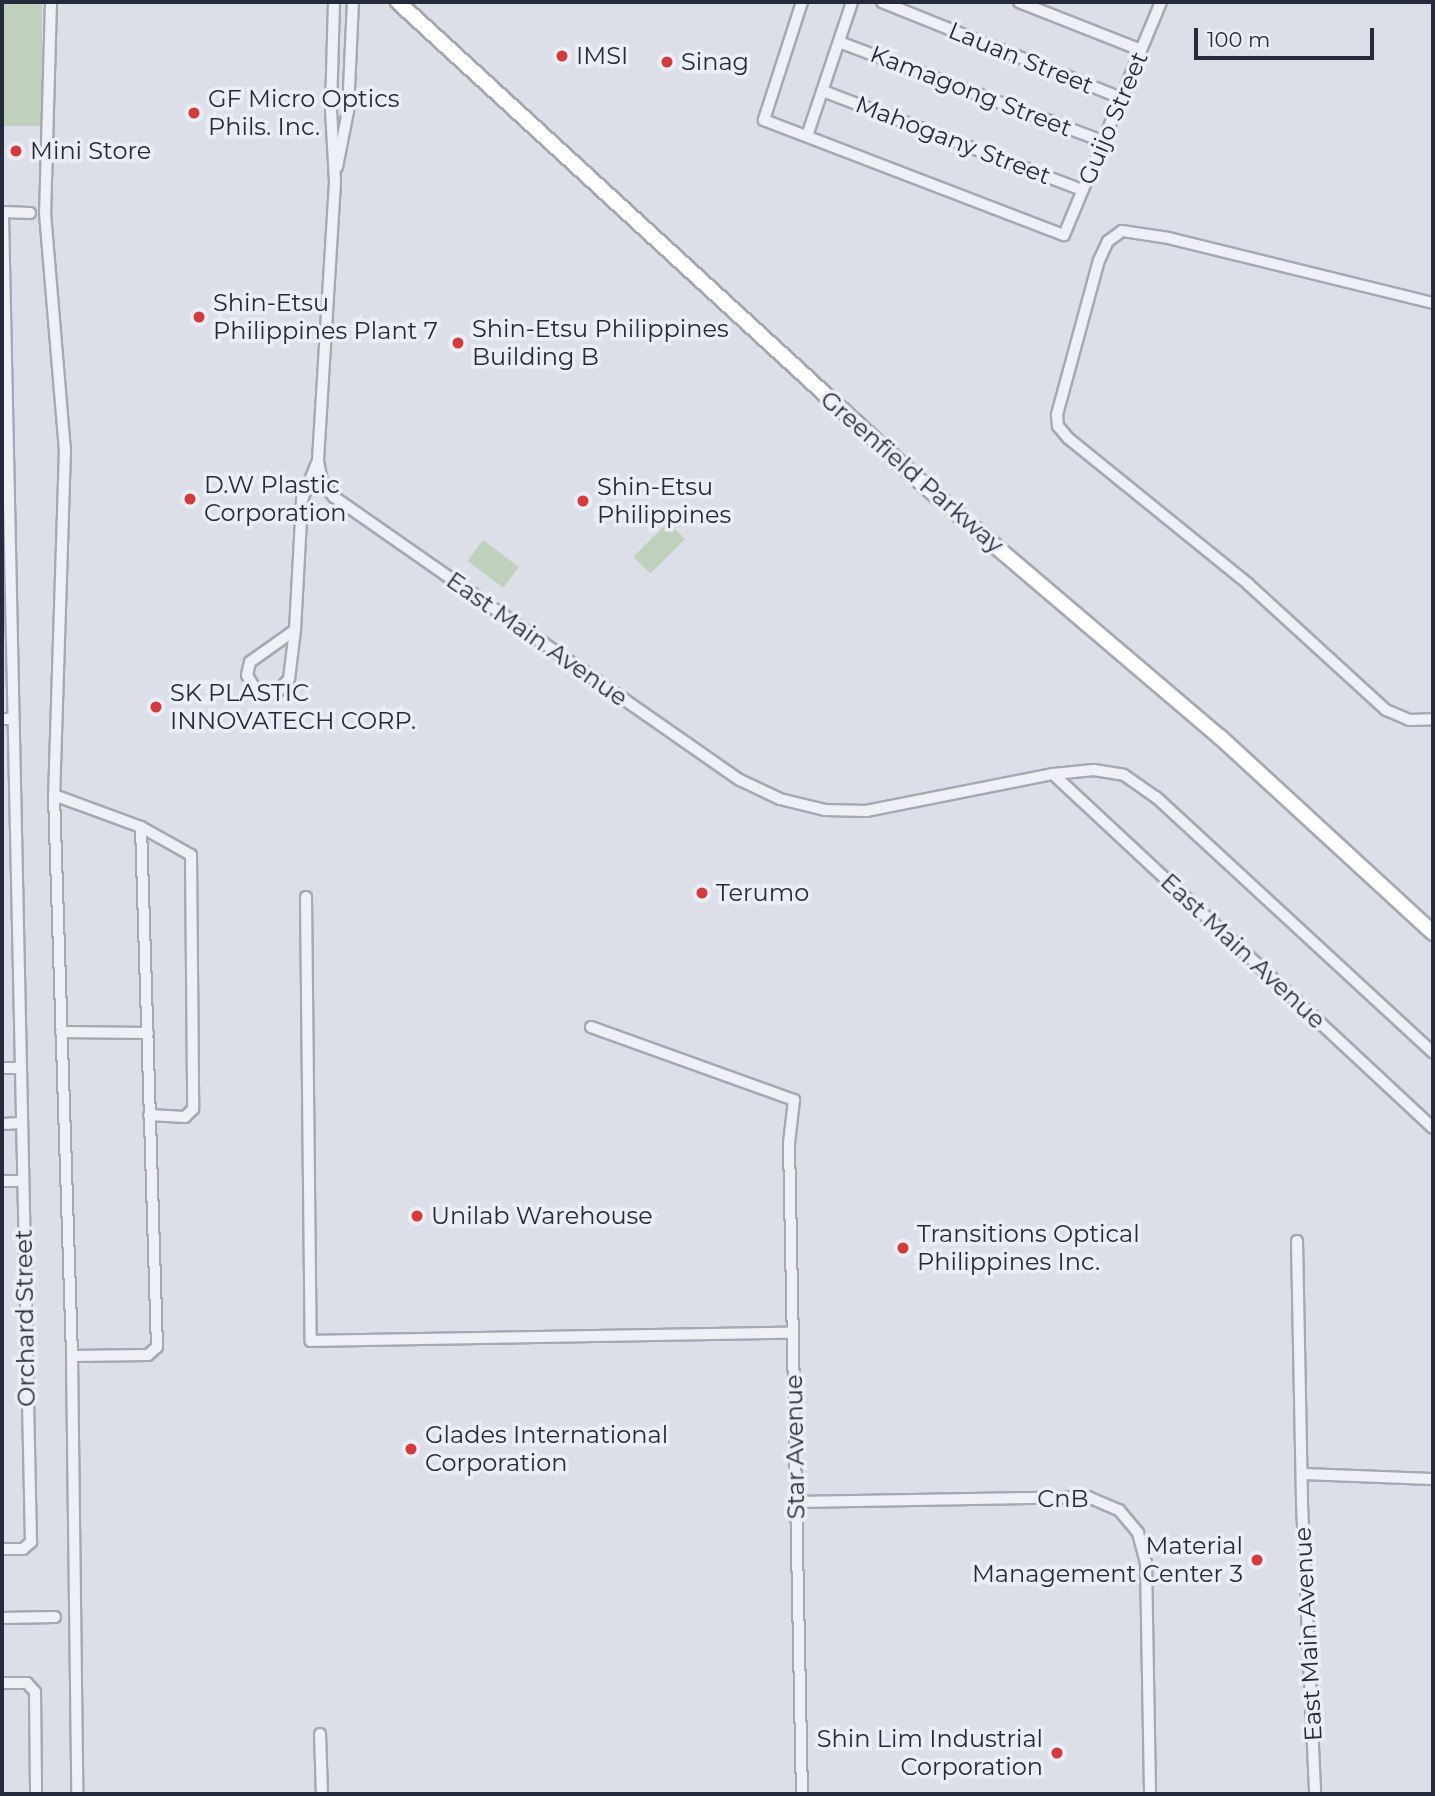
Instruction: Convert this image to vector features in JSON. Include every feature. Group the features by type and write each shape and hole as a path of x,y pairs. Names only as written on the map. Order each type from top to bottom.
{"main road":[{"name":"Greenfield Parkway","path":"398,2 926,487 1220,737 1433,933"}],"street":[{"path":"51,2 45,213 65,449 54,795 72,1356 77,1794"},
{"name":"East Main Avenue","path":"334,2 331,110 335,182 318,461 325,487 348,508 740,780 780,799 825,810 866,811 1053,774 1108,771 1141,785 1433,1053"},
{"name":"East Main Avenue","path":"335,182 348,111 353,2"},
{"path":"802,2 764,120 807,136 852,2"},
{"name":"Lauan Street","path":"882,2 1121,98"},
{"path":"1019,2 1141,50"},
{"name":"Guijo Street","path":"807,136 1064,234 1161,2"},
{"name":"Kamagong Street","path":"839,42 1103,141"},
{"name":"Mahogany Street","path":"823,90 1082,190"},
{"path":"3,212 30,213"},
{"name":"Orchard Street","path":"2,1549 23,1549 31,1542 21,1181 13,719 7,658 3,212"},
{"path":"1433,303 1170,238 1122,231 1108,241 1099,260 1057,415 1058,426 1068,438 1242,580 1385,710 1409,720 1433,719"},
{"path":"295,630 250,662 247,675 257,692 270,694 286,685 295,630 302,500 318,461"},
{"path":"2,719 13,719"},
{"name":"East Main Avenue","path":"1053,774 1433,1128"},
{"path":"54,795 141,827 191,855 193,1108 185,1116 149,1115"},
{"path":"72,1356 148,1354 157,1347 141,827"},
{"path":"306,897 311,1341 793,1333"},
{"name":"Star Avenue","path":"591,1027 794,1100 789,1131 802,1794"},
{"path":"61,1032 149,1033"},
{"path":"2,1069 20,1068"},
{"path":"2,1124 21,1124"},
{"path":"2,1181 21,1181"},
{"name":"East Main Avenue","path":"1297,1241 1315,1794"},
{"path":"1303,1474 1433,1479"},
{"name":"CnB","path":"796,1502 1088,1497 1119,1510 1138,1533 1146,1562 1150,1794"},
{"path":"2,1618 55,1617"},
{"path":"2,1683 30,1685 35,1692 36,1794"},
{"path":"320,1734 322,1794"}],"green space":[{"path":"2,2 42,2 42,126 2,126"},
{"path":"668,522 685,539 650,574 633,557"},
{"path":"483,540 519,567 503,588 467,561"}],"place":[{"name":"IMSI","path":"562,56"},
{"name":"Sinag","path":"667,62"},
{"name":"GF Micro Optics Phils. Inc.","path":"194,113"},
{"name":"Mini Store","path":"16,151"},
{"name":"Shin-Etsu Philippines Plant 7","path":"199,317"},
{"name":"Shin-Etsu Philippines Building B","path":"458,343"},
{"name":"D.W Plastic Corporation","path":"190,499"},
{"name":"Shin-Etsu Philippines","path":"583,501"},
{"name":"SK PLASTIC INNOVATECH CORP.","path":"156,707"},
{"name":"Terumo","path":"702,893"},
{"name":"Unilab Warehouse","path":"417,1216"},
{"name":"Transitions Optical Philippines Inc.","path":"903,1248"},
{"name":"Glades International Corporation","path":"411,1449"},
{"name":"Material Management Center 3","path":"1257,1560"},
{"name":"Shin Lim Industrial Corporation","path":"1057,1753"}]}
